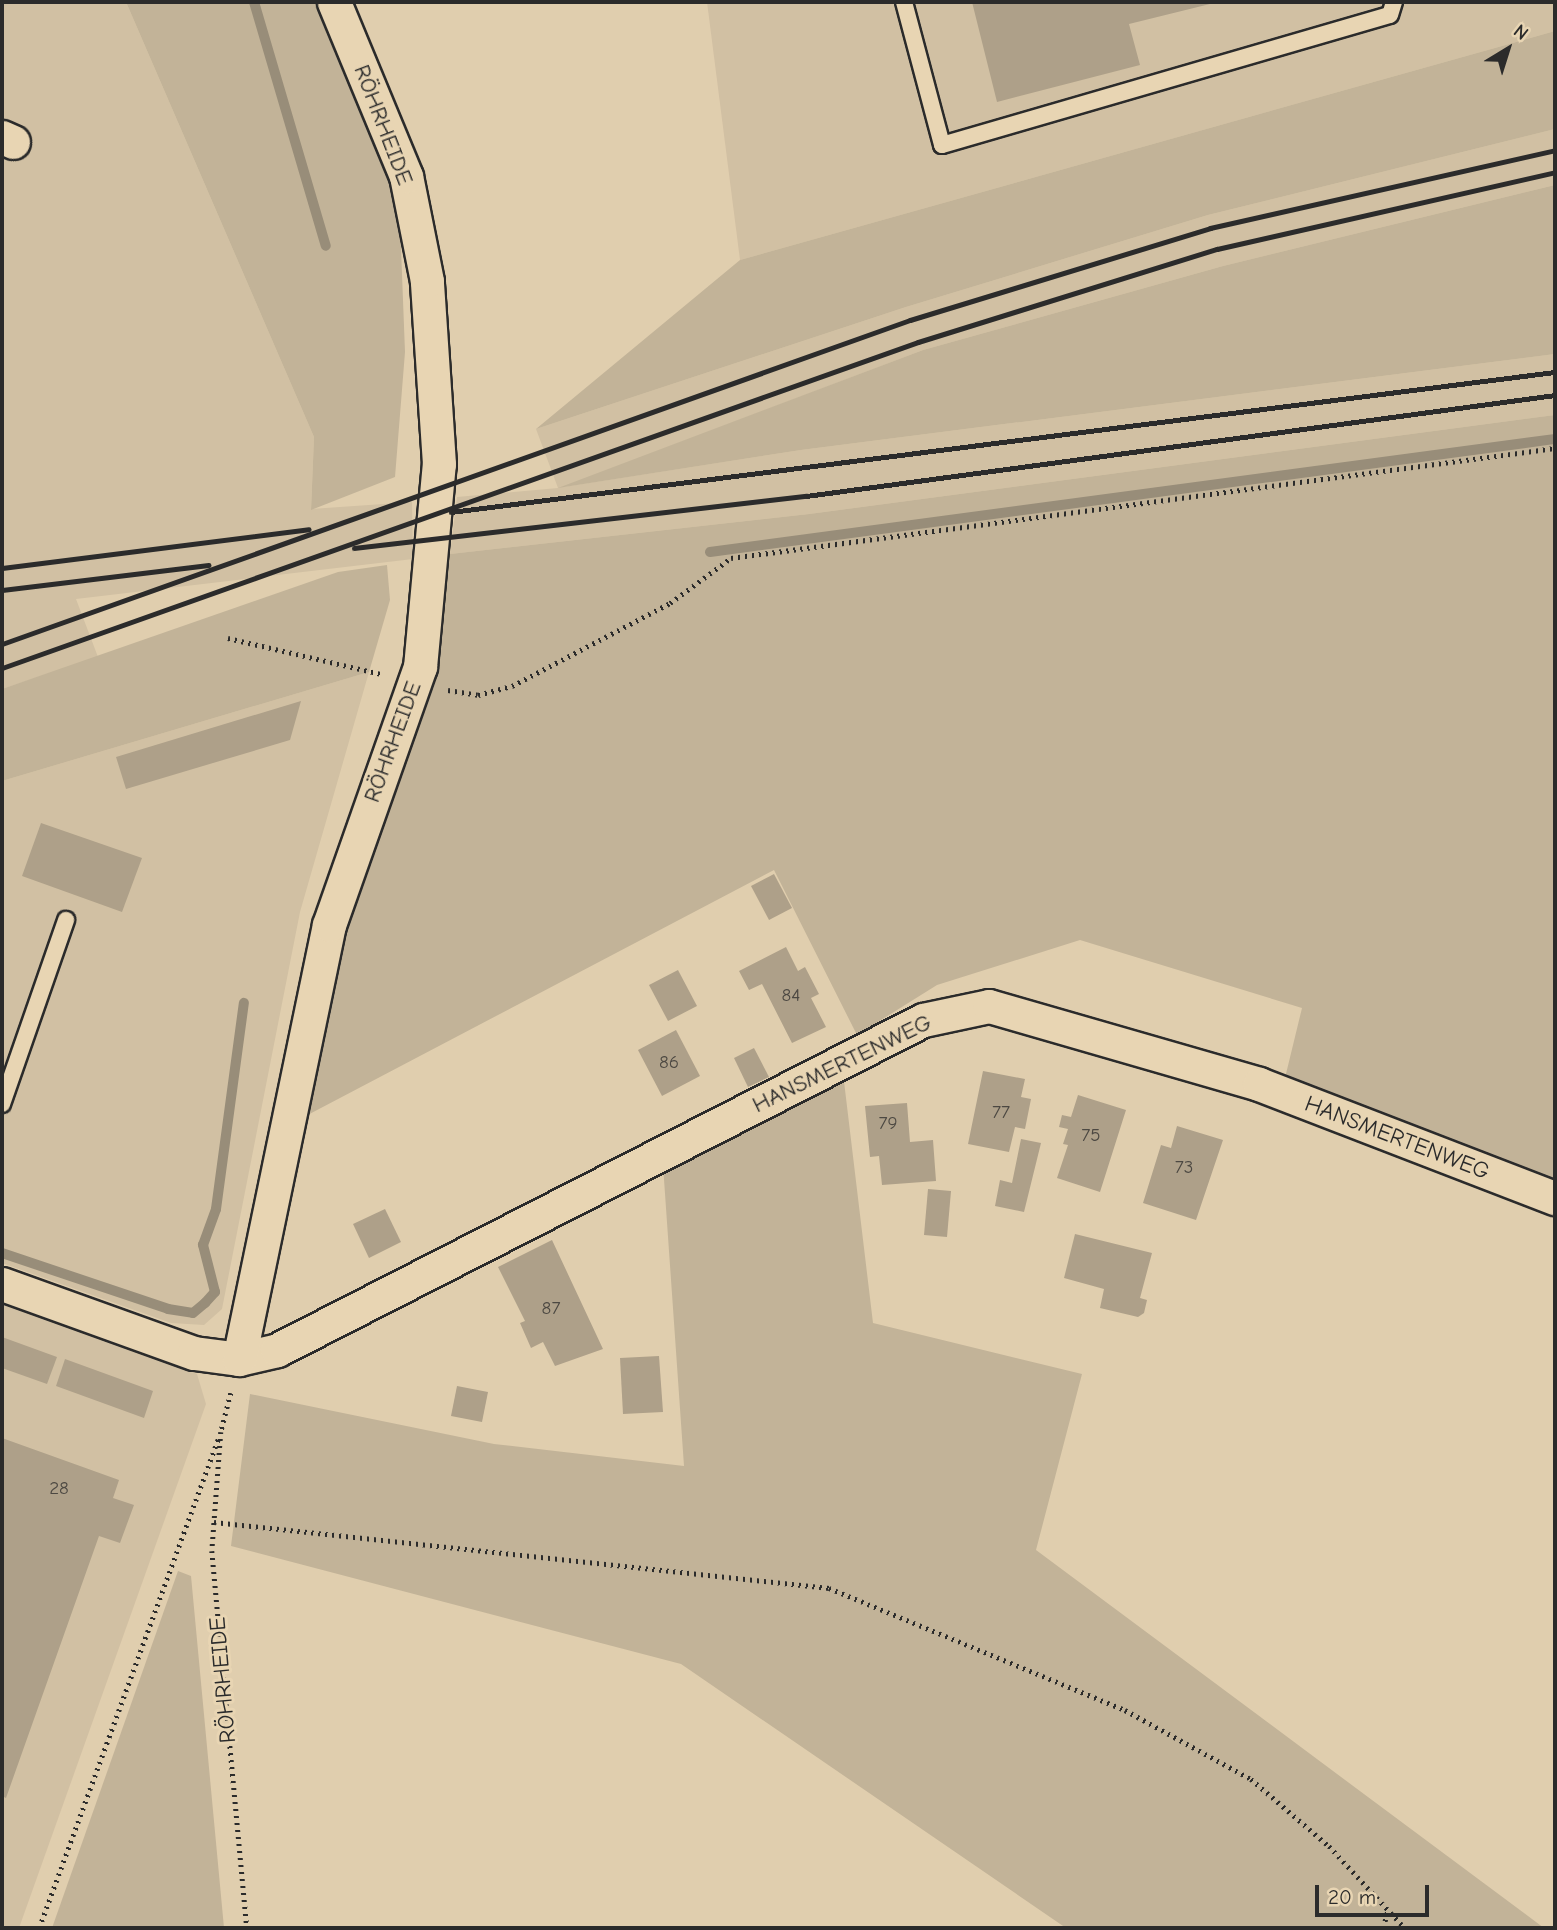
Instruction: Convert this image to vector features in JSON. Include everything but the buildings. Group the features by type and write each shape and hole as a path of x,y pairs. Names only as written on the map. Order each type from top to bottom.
{"street":[{"name":"RÖHRHEIDE","path":"239,1359 329,925 415,684 439,464 427,281 406,176 334,2"},
{"name":"HANSMERTENWEG","path":"239,1359 277,1349 923,1020 989,1006 1259,1084 1555,1198"},
{"path":"2,1284 194,1353 239,1359"}],"lane":[{"path":"904,2 942,145 1391,15 1394,2"},
{"path":"2,1104 66,920"}],"path":[{"path":"228,638 415,684 478,695 512,686 670,603 731,558 1555,449"},
{"name":"RÖHRHEIDE","path":"39,1928 221,1432 213,1565 247,1928"},
{"path":"214,1522 829,1588 1125,1710 1251,1779 1329,1846 1405,1928"},
{"path":"1383,1928 1388,1909"}],"shaded area":[{"path":"2,2 126,2 314,437 311,509 412,502 413,559 76,599 98,657 2,689"},
{"path":"126,2 315,2 399,196 405,352 395,477 311,510 314,437"},
{"path":"707,2 1555,2 1555,31 740,260"},
{"path":"1555,31 1555,129 1208,215 906,307 536,429 740,260"},
{"path":"1555,129 1555,185 1223,266 923,350 563,487 801,450 1555,354 1555,415 809,514 450,554 457,497 558,488 536,429 906,307 1208,215"},
{"path":"1555,185 1555,354 801,450 558,488 923,350 1223,266"},
{"path":"1555,415 1555,1179 1285,1078 1302,1008 1080,940 937,985 857,1035 774,870 300,1119 341,935 366,856 437,671 450,554 809,514"},
{"path":"387,565 390,600 369,672 2,781 2,689 338,572"},
{"path":"369,672 300,912 222,1309 204,1325 171,1323 2,1263 2,781"},
{"path":"843,1073 873,1323 1082,1374 1036,1550 1544,1928 1066,1928 681,1664 231,1546 250,1394 494,1444 684,1466 663,1165"},
{"path":"2,1299 197,1374 206,1404 19,1928 2,1928"},
{"path":"178,1571 191,1576 224,1928 52,1928"}],"waterway":[{"path":"254,2 326,246"},
{"path":"710,552 1555,439"},
{"path":"2,1253 168,1309 193,1313 205,1303 215,1292 203,1245 216,1209 244,1003"}],"railway":[{"path":"2,644 910,320 1210,228 1555,150"},
{"path":"2,668 918,342 1217,249 1555,172"},
{"path":"451,512 1555,372"},
{"path":"354,548 806,496 1555,395"},
{"path":"2,568 309,529"},
{"path":"2,590 208,565"}]}
